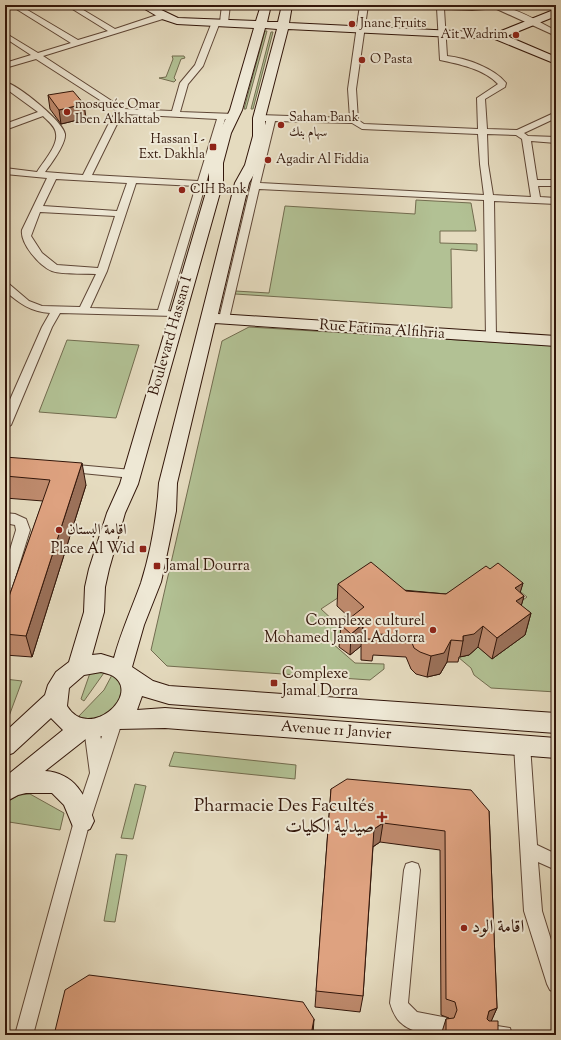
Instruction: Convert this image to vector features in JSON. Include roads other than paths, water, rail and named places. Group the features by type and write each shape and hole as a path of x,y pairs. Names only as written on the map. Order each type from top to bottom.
{"main road":[{"path":"143,5 163,16 177,20 359,30 442,32 497,36 554,58"},
{"name":"Boulevard Hassan I","path":"78,667 94,612 95,587 99,568 116,513 128,488 132,474 169,314 216,182 216,162 225,133 228,116 261,24 266,5"},
{"name":"Boulevard Hassan I","path":"123,671 134,625 151,582 167,511 168,483 216,318 242,183 252,165 265,118 287,5"},
{"path":"497,36 556,12"},
{"name":"Rue Fatima Alfihria","path":"216,318 556,341"},
{"path":"9,788 62,744 88,728 115,721 130,705 133,697 132,684 123,671 112,665 101,663 78,667 62,680 57,688 55,700 57,709 66,721 88,728"},
{"name":"Avenue 11 Janvier","path":"123,671 152,691 169,695 556,723"},
{"path":"5,746 55,700"},
{"name":"Avenue 11 Janvier","path":"115,721 165,718 556,748"},
{"path":"9,788 38,781 59,785 75,798 82,821"}],"street":[{"path":"14,5 77,43"},
{"path":"70,5 114,31"},
{"path":"175,114 184,82 199,66 220,22 226,5"},
{"path":"354,121 351,94 359,30 364,5"},
{"path":"412,5 478,8 483,5 499,5"},
{"path":"550,5 556,8"},
{"path":"440,6 443,58 451,57 463,62 502,83 502,85 481,98 484,131 484,164 489,197 491,337"},
{"path":"492,6 532,22 556,34"},
{"path":"5,66 163,16"},
{"path":"5,36 122,111 228,116 201,184 169,314 40,308 25,303 5,286"},
{"path":"5,84 41,111 60,128 61,137 39,175"},
{"path":"86,98 96,94"},
{"path":"5,127 52,106"},
{"path":"87,177 115,119 122,111"},
{"path":"522,136 556,115"},
{"path":"216,318 256,186 265,118 354,121 362,126 484,131 556,140"},
{"path":"522,136 534,183 536,200"},
{"path":"5,171 53,176 201,184"},
{"path":"53,176 26,236 29,243 38,255 54,268 102,272"},
{"path":"84,310 102,272 132,180"},
{"path":"534,183 556,183"},
{"path":"256,186 556,201"},
{"path":"38,208 122,214"},
{"path":"5,425 47,327 57,309"},
{"path":"53,467 132,474"},
{"path":"5,518 15,519 21,522 23,530 5,588"},
{"path":"24,1035 96,772 115,721"},
{"path":"88,728 96,772"},
{"path":"522,745 533,910 556,984"},
{"path":"529,850 556,862"},
{"path":"412,870 399,1003 405,1016 410,1020 441,1025"}],"place":[{"name":"Jnane Fruits","path":"352,24"},
{"name":"Ait Wadrim","path":"516,35"},
{"name":"O Pasta","path":"362,60"},
{"name":"mosquée Omar Iben Alkhattab","path":"67,112"},
{"name":"Saham Bank سهام بنك","path":"281,125"},
{"name":"Hassan I - Ext. Dakhla","path":"213,147"},
{"name":"Agadir Al Fiddia","path":"268,160"},
{"name":"CIH Bank","path":"182,190"},
{"name":"اقامة البستان","path":"59,530"},
{"name":"Place Al Wid","path":"143,549"},
{"name":"Jamal Dourra","path":"157,566"},
{"name":"Complexe culturel Mohamed Jamal Addorra","path":"433,630"},
{"name":"Complexe Jamal Dorra","path":"274,683"},
{"name":"Pharmacie Des Facultés صيدلية الكليات","path":"382,817"},
{"name":"اقامة الود","path":"464,928"}]}
